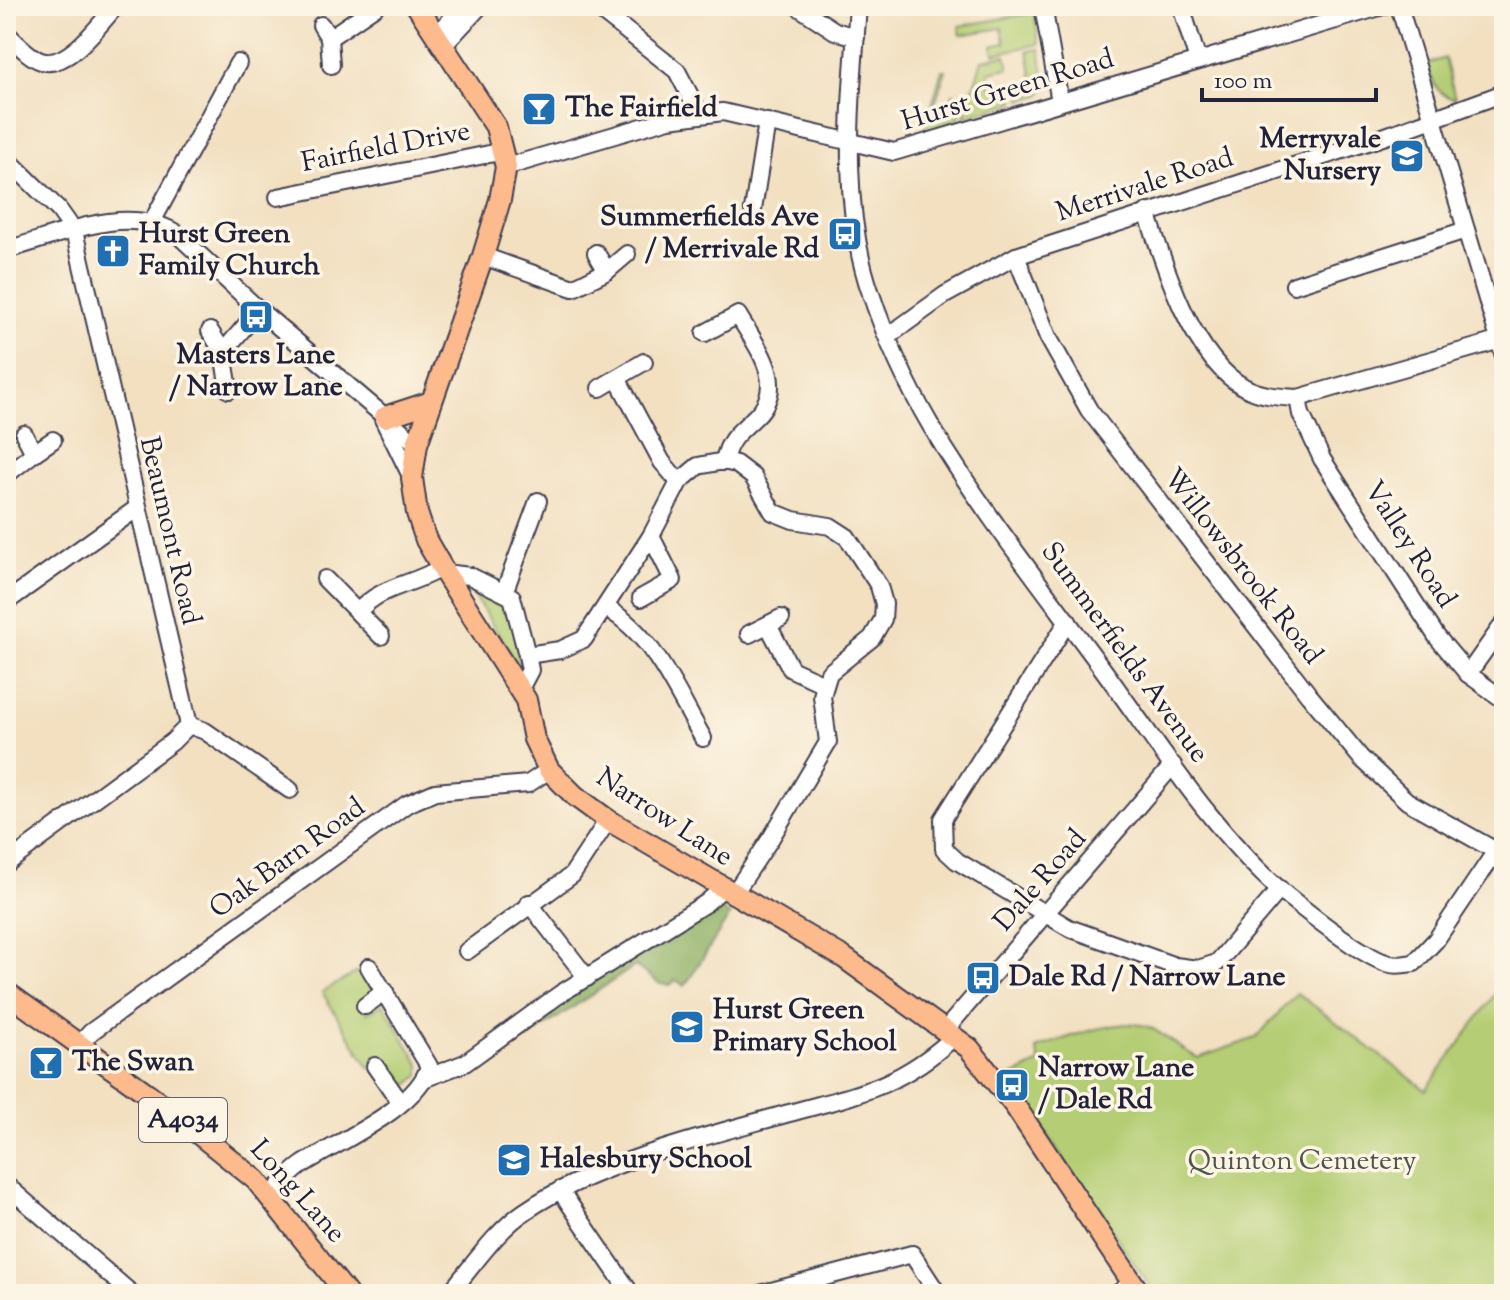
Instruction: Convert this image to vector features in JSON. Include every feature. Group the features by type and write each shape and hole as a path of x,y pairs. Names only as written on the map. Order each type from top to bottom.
{"main road":[{"path":"417,6 496,127 505,159"},
{"name":"Narrow Lane","path":"505,159 500,200 417,444 412,478 417,513 426,540 520,689 534,739 549,770 575,796 608,820 843,957 951,1032 1015,1106 1130,1290"},
{"path":"382,414 431,402"},
{"name":"Long Lane","path":"6,992 212,1142 270,1196 329,1285 347,1294"}],"street":[{"path":"6,33 38,60 51,63 65,58 116,6"},
{"path":"331,65 325,32 376,6"},
{"path":"439,42 463,6"},
{"path":"439,42 480,6"},
{"path":"595,6 677,71 688,86 699,113"},
{"path":"797,6 835,31 856,37"},
{"name":"Summerfields Avenue","path":"858,6 848,188 855,237 871,293 888,336 915,395 948,454 1173,765 1225,831 1280,889 1365,953 1391,964 1414,963 1436,940 1500,845"},
{"path":"1043,6 1060,102"},
{"path":"1181,6 1198,61"},
{"name":"Hurst Green Road","path":"505,159 699,113 723,112 894,152 1383,6"},
{"path":"1147,212 1164,266 1191,325 1229,377 1265,396 1298,398 1503,345 1399,6"},
{"path":"152,222 238,63"},
{"name":"Merrivale Road","path":"888,336 945,295 1016,256 1504,93"},
{"path":"753,210 767,122"},
{"path":"6,158 59,210 74,231"},
{"name":"Fairfield Drive","path":"278,197 505,159"},
{"path":"6,250 129,219 152,222 176,233 259,310 417,444"},
{"path":"1294,285 1466,230"},
{"name":"Beaumont Road","path":"74,231 136,509 189,725"},
{"path":"596,253 607,271"},
{"path":"483,256 573,288 607,271 627,254"},
{"name":"Willowsbrook Road","path":"1016,256 1048,337 1089,410 1309,695 1361,758 1407,801 1500,845"},
{"path":"223,352 259,310"},
{"path":"705,333 738,315 769,370 772,383 766,404 733,435 724,461"},
{"path":"210,331 223,352 229,390"},
{"path":"600,388 644,362"},
{"path":"617,378 662,462 679,482"},
{"name":"Valley Road","path":"1298,398 1306,428 1322,459 1437,637 1468,674 1504,700"},
{"path":"382,414 412,478"},
{"path":"24,434 34,453"},
{"path":"6,475 53,440"},
{"path":"270,1196 300,1167 400,1102 426,1078 465,1063 587,978 727,892 771,838 828,742 824,684 829,673 872,638 880,626 884,604 879,586 838,530 773,512 753,477 736,464 724,461 698,466 679,482 651,536 584,639 560,650 527,655"},
{"path":"505,590 538,501"},
{"path":"6,602 136,509"},
{"path":"641,598 673,580 651,536"},
{"path":"359,611 370,597 444,570 505,590 512,597 530,670 520,689"},
{"path":"325,579 381,636"},
{"path":"606,608 630,621 703,738"},
{"path":"1068,621 943,819 941,838 944,849 957,861 1082,933 1175,966 1198,969 1217,963 1280,889"},
{"path":"749,634 774,622 791,669 824,684"},
{"path":"1468,674 1504,623"},
{"path":"6,864 172,742 189,725 205,731 290,790"},
{"name":"Dale Road","path":"449,1294 510,1222 560,1190 691,1142 895,1081 925,1064 1173,765"},
{"name":"Oak Barn Road","path":"79,1045 91,1032 407,804 435,792 528,784 549,770"},
{"path":"467,951 529,903 572,875 608,820"},
{"path":"529,903 587,978"},
{"path":"369,967 429,1066 426,1078"},
{"path":"365,1006 385,991"},
{"path":"375,1066 400,1102"},
{"path":"6,1185 132,1294"},
{"path":"560,1190 631,1294"},
{"path":"760,1294 912,1254 938,1294"}],"green space":[{"path":"1034,13 1039,44 994,54 992,46 1005,43 1002,28 961,35 959,26"},
{"path":"1040,49 1046,88 1040,95 1022,100 1020,88 1034,85 1028,51"},
{"path":"1006,55 1009,68 989,72 992,87 1012,83 1015,102 964,117 982,60"},
{"path":"1445,58 1455,99 1439,90 1427,64"},
{"path":"942,70 946,70 933,109 946,114 953,94 965,97 958,120 925,130"},
{"path":"464,580 508,603 517,630 520,668"},
{"path":"718,901 725,903 721,909 730,915 685,986 675,980 671,985 660,984 635,966 518,1044 511,1036 558,1000"},
{"path":"361,970 373,987 367,1013 383,1004 420,1065 420,1075 401,1091 368,1066 322,992"},
{"name":"Quinton Cemetery","path":"1504,982 1504,1294 1155,1294 1009,1078 1040,1063 1036,1049 1093,1030 1125,1024 1151,1028 1198,1058 1256,1038 1297,993 1426,1090"}],"place":[{"name":"The Fairfield","path":"539,109"},
{"name":"Merryvale Nursery","path":"1407,156"},
{"name":"Summerfields Ave / Merrivale Rd","path":"845,234"},
{"name":"Hurst Green Family Church","path":"113,251"},
{"name":"Masters Lane / Narrow Lane","path":"256,317"},
{"name":"Dale Rd / Narrow Lane","path":"983,978"},
{"name":"Hurst Green Primary School","path":"687,1027"},
{"name":"The Swan","path":"46,1063"},
{"name":"Narrow Lane / Dale Rd","path":"1012,1085"},
{"name":"Halesbury School","path":"514,1160"}]}
